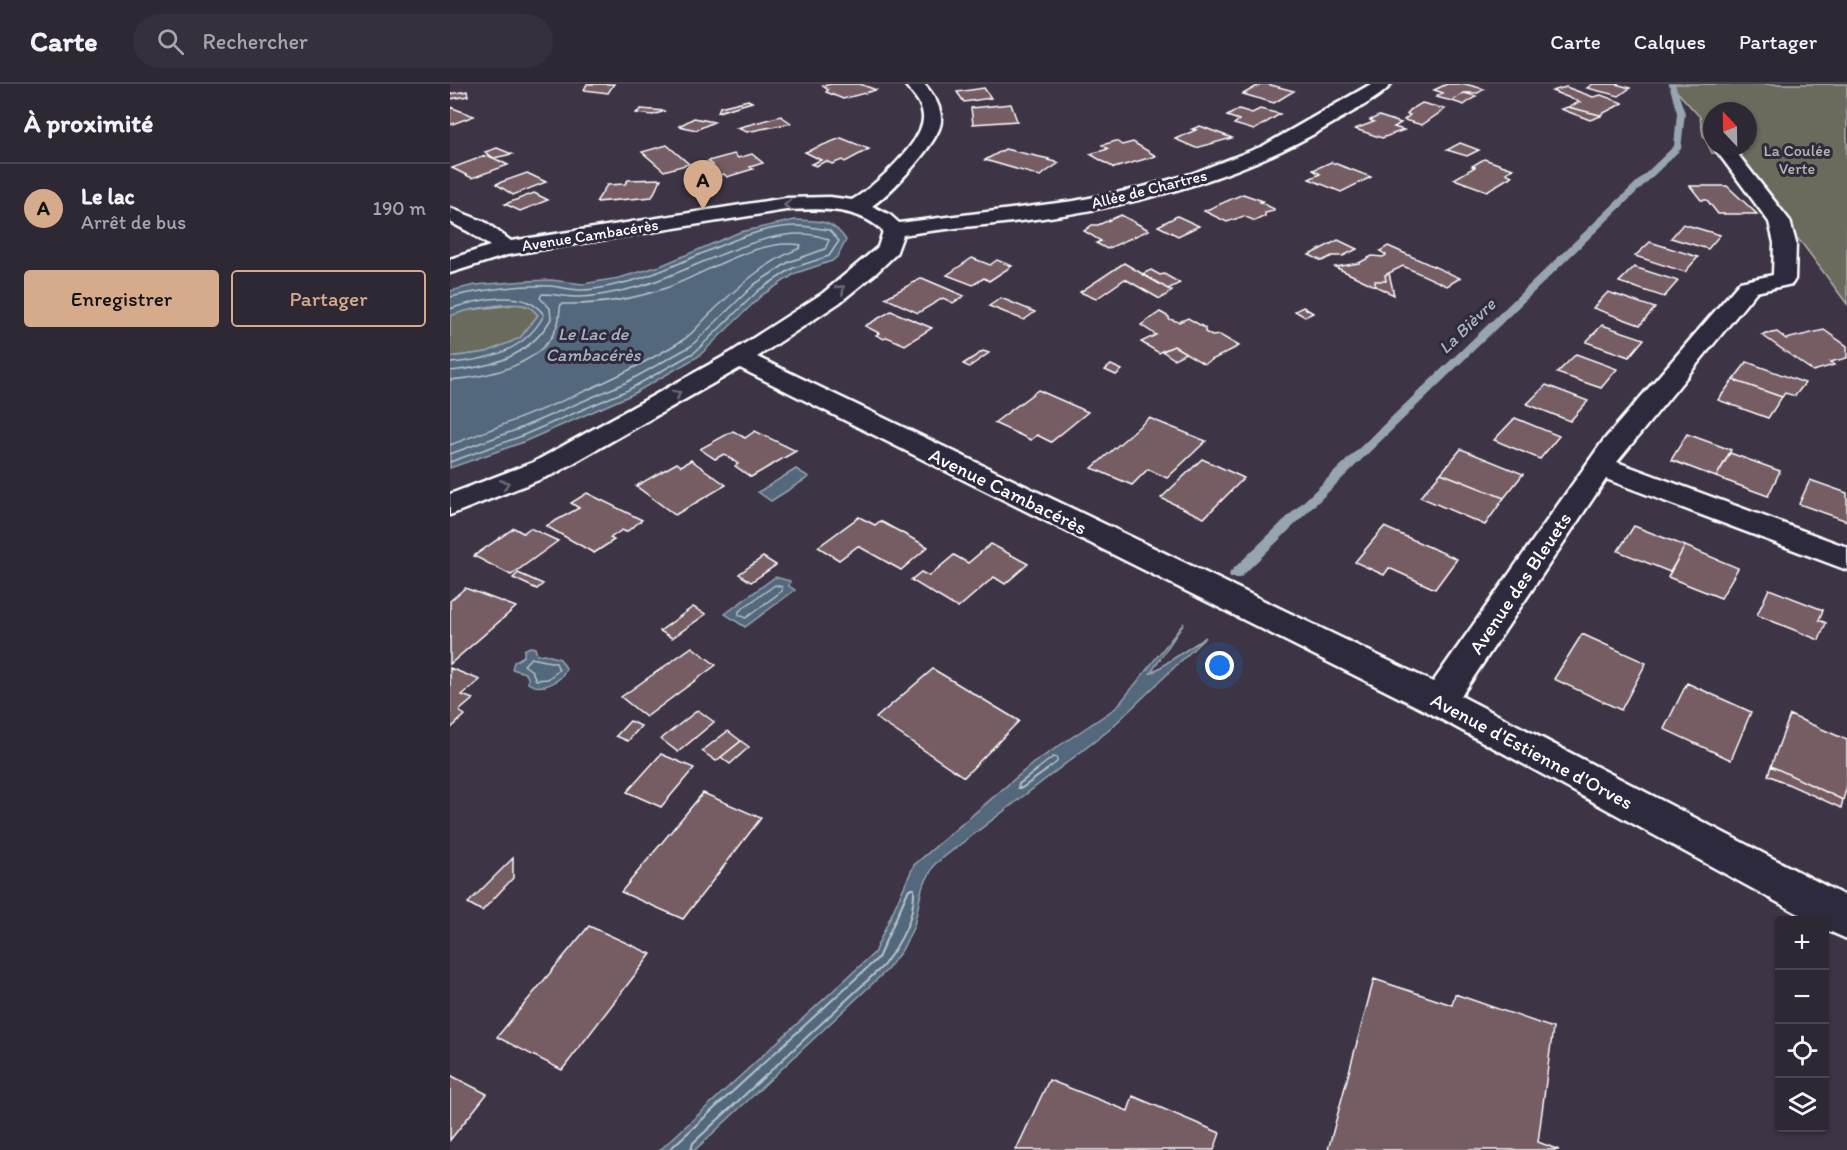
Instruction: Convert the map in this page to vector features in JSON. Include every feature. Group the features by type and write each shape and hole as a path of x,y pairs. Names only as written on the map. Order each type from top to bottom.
{"street":[{"path":"857,206 867,201 896,175 931,130 931,111 924,93 913,84"},
{"name":"Allée de Chartres","path":"894,230 1018,216 1089,204 1148,192 1203,176 1252,159 1293,138 1383,84"},
{"name":"Avenue des Bleuets","path":"1439,701 1600,466 1748,286 1784,279 1785,243 1779,221 1730,156"},
{"name":"Avenue Cambacérès","path":"450,266 504,249 786,204 824,203 857,206 884,219 894,230"},
{"name":"Avenue Cambacérès","path":"450,214 477,227 503,245 504,249"},
{"path":"450,505 544,468 739,358 831,298 868,268 888,249 894,230"},
{"name":"Avenue Cambacérès","path":"739,358 1213,592"},
{"path":"1600,466 1847,559"},
{"name":"Avenue d'Estienne d'Orves","path":"1213,592 1439,701 1847,919"}],"green space":[{"name":"La Coulée Verte","path":"1670,84 1847,84 1847,304 1804,246 1724,156 1757,156 1757,102 1703,102 1703,135 1700,117"},
{"path":"518,304 530,307 538,315 520,338 487,352 450,357 450,316 461,311"}],"water":[{"name":"Le Lac de Cambacérès","path":"795,220 824,222 836,228 846,240 838,256 832,261 796,273 762,295 699,356 631,395 521,443 450,468 450,357 487,352 520,338 538,315 527,306 510,304 477,308 450,316 450,291 475,285 526,281 551,280 583,284 619,278 660,266 740,232"},
{"path":"796,469 809,477 771,501 758,492"},
{"path":"775,577 790,581 789,586 795,590 745,627 725,614"},
{"path":"1184,623 1150,674 1206,637 1108,731 935,864 922,888 914,926 902,950 887,970 695,1150 660,1150 874,953 914,865 1032,764 1117,707"},
{"path":"530,647 535,648 537,655 544,654 560,659 566,668 560,678 545,686 533,686 528,683 525,673 512,669 514,662 524,656 524,650"}],"building":[{"path":"587,84 614,84 608,93 584,90"},
{"path":"860,84 876,90 843,99 826,92 828,90 823,86"},
{"path":"1261,84 1294,91 1274,103 1243,94"},
{"path":"1447,84 1465,84 1484,89 1478,93 1464,93 1452,101 1436,97 1443,93 1434,90"},
{"path":"1593,84 1616,84 1630,88 1619,96 1587,88"},
{"path":"1566,87 1593,97 1601,95 1623,103 1600,115 1568,107 1580,102 1552,91"},
{"path":"984,88 991,98 964,102 957,92"},
{"path":"467,91 468,96 450,99 450,94"},
{"path":"1464,93 1476,96 1464,105 1452,101"},
{"path":"748,100 752,102 718,112 720,107"},
{"path":"1422,103 1445,109 1422,125 1404,120 1410,115 1407,114 1410,110"},
{"path":"1011,104 1017,121 973,124 971,108"},
{"path":"450,107 474,116 450,125"},
{"path":"1568,107 1601,116 1590,120 1561,109"},
{"path":"641,109 665,111 653,115 636,113"},
{"path":"1239,109 1252,113 1260,109 1280,114 1254,130 1234,124 1239,120 1227,116"},
{"path":"781,116 791,123 747,132 737,128"},
{"path":"1379,116 1401,123 1394,127 1404,130 1382,138 1355,129 1374,122 1370,120"},
{"path":"694,118 714,122 696,130 679,126"},
{"path":"1200,126 1232,138 1196,148 1175,139"},
{"path":"841,138 869,149 845,162 842,160 832,164 826,161 816,166 811,164 821,160 805,152"},
{"path":"1116,141 1122,145 1133,142 1156,156 1114,168 1090,154 1108,149 1102,145"},
{"path":"1460,143 1479,150 1467,156 1447,150"},
{"path":"667,145 689,164 664,171 642,152"},
{"path":"497,148 512,154 494,158 485,152"},
{"path":"1005,149 1059,163 1040,176 985,160"},
{"path":"734,154 738,158 752,154 763,163 750,167 753,169 727,177 724,174 709,178 699,169 713,165 708,161"},
{"path":"487,155 508,165 472,178 452,168"},
{"path":"1484,159 1513,169 1506,173 1512,176 1487,191 1454,179 1475,167 1472,166"},
{"path":"1331,162 1371,177 1341,192 1309,179 1320,174 1313,170"},
{"path":"527,173 546,182 513,195 496,184"},
{"path":"661,179 652,197 596,202 607,185 625,184 628,180"},
{"path":"1690,186 1727,186 1757,214 1718,214 1707,200 1701,200"},
{"path":"534,193 548,200 520,211 505,204"},
{"path":"1243,194 1263,201 1260,202 1274,211 1265,213 1265,216 1255,221 1244,216 1227,222 1204,211"},
{"path":"1121,215 1149,230 1107,249 1096,243 1101,241 1084,231 1092,225 1098,225"},
{"path":"1177,216 1199,226 1178,236 1158,226"},
{"path":"1683,224 1720,235 1708,249 1671,238"},
{"path":"1338,240 1357,249 1343,256 1332,256 1322,261 1309,255"},
{"path":"1650,242 1698,257 1685,272 1635,256"},
{"path":"1388,246 1460,278 1447,286 1403,266 1385,275 1386,281 1375,281 1375,286 1335,267 1359,263 1372,256 1383,257 1386,255 1380,251"},
{"path":"972,258 990,265 997,260 1012,266 989,281 984,278 973,285 947,275"},
{"path":"1124,263 1172,291 1160,299 1125,279 1096,299 1080,292"},
{"path":"1634,267 1678,281 1664,297 1619,282"},
{"path":"1151,270 1180,283 1168,289 1142,274"},
{"path":"1389,273 1394,295 1375,286 1375,281 1386,281 1385,275"},
{"path":"922,278 964,296 953,303 943,298 918,313 885,298"},
{"path":"1608,292 1655,308 1640,325 1593,308"},
{"path":"1001,298 1035,312 1024,320 989,306"},
{"path":"1303,307 1313,313 1305,317 1295,311"},
{"path":"891,311 932,328 905,345 887,337 884,339 876,335 879,333 865,326"},
{"path":"1160,312 1169,319 1179,322 1188,318 1205,328 1205,332 1212,336 1220,335 1239,346 1204,364 1174,346 1159,353 1141,342 1156,335 1141,325"},
{"path":"1602,325 1644,339 1629,357 1586,342"},
{"path":"1824,330 1847,346 1847,358 1830,362 1834,365 1813,371 1762,335 1777,332 1786,339"},
{"path":"1174,346 1186,353 1174,359 1162,351"},
{"path":"983,351 989,353 969,367 963,364"},
{"path":"1576,354 1617,369 1601,388 1557,373"},
{"path":"1747,362 1805,383 1795,396 1785,393 1782,397 1733,380"},
{"path":"1111,365 1122,370 1116,375 1105,370"},
{"path":"1733,380 1782,397 1768,418 1718,400"},
{"path":"1546,385 1588,401 1570,421 1527,404"},
{"path":"1038,390 1088,412 1051,442 1037,435 1031,440 994,423"},
{"path":"1149,418 1206,441 1167,478 1148,469 1132,485 1092,468"},
{"path":"1515,418 1559,436 1540,459 1494,440"},
{"path":"733,431 745,438 755,431 796,451 751,477 735,466 738,464 724,454 715,459 700,449"},
{"path":"1687,434 1731,450 1716,477 1671,460"},
{"path":"1461,449 1523,474 1504,498 1441,473"},
{"path":"1730,453 1780,471 1768,496 1716,477"},
{"path":"1202,459 1244,478 1204,518 1161,498"},
{"path":"691,460 726,485 675,515 636,486 677,463 681,466"},
{"path":"1441,473 1504,498 1485,525 1420,497"},
{"path":"1810,480 1847,493 1847,521 1799,504"},
{"path":"587,493 642,520 626,532 622,530 610,538 614,540 594,553 546,526 579,508 571,503"},
{"path":"859,517 875,525 880,521 928,547 901,570 858,546 839,560 818,547"},
{"path":"1634,526 1685,546 1670,572 1618,551"},
{"path":"1384,527 1457,559 1435,589 1389,568 1384,575 1355,562"},
{"path":"514,528 523,533 530,528 558,541 511,575 474,556"},
{"path":"991,544 1028,564 1005,584 994,577 958,608 911,580 921,572 929,576 954,555 968,563"},
{"path":"1685,546 1738,568 1721,598 1668,577"},
{"path":"763,557 776,565 751,582 739,574"},
{"path":"518,573 543,584 537,589 513,578"},
{"path":"465,588 516,607 450,664 450,601"},
{"path":"1769,589 1823,610 1819,620 1826,623 1819,640 1757,615"},
{"path":"693,607 706,614 672,638 660,631"},
{"path":"1582,634 1646,663 1621,710 1554,679"},
{"path":"692,647 716,665 646,717 621,697"},
{"path":"450,668 480,680 462,695 473,699 459,711 465,715 450,729"},
{"path":"933,669 1019,721 964,777 876,718"},
{"path":"1687,683 1751,712 1731,760 1664,729"},
{"path":"698,710 714,722 678,752 661,739"},
{"path":"1790,715 1847,740 1847,786 1843,800 1771,766"},
{"path":"630,721 641,726 628,741 616,736"},
{"path":"728,731 741,741 716,761 702,751"},
{"path":"741,741 749,747 730,764 721,757"},
{"path":"661,754 694,768 661,807 627,792"},
{"path":"1771,766 1843,800 1841,808 1768,775"},
{"path":"703,793 761,818 683,919 621,892"},
{"path":"513,858 513,878 482,911 468,903"},
{"path":"589,926 651,954 562,1070 497,1037"},
{"path":"1374,979 1452,1005 1455,994 1553,1028 1538,1142 1559,1150 1328,1150"},
{"path":"450,1075 487,1094 450,1140"},
{"path":"1049,1080 1128,1111 1133,1096 1220,1133 1214,1150 1016,1150"}],"waterway":[{"name":"La Bièvre","path":"1235,575 1678,147 1681,113 1672,84"}],"place":[{"name":"Le lac","path":"703,210"}]}
